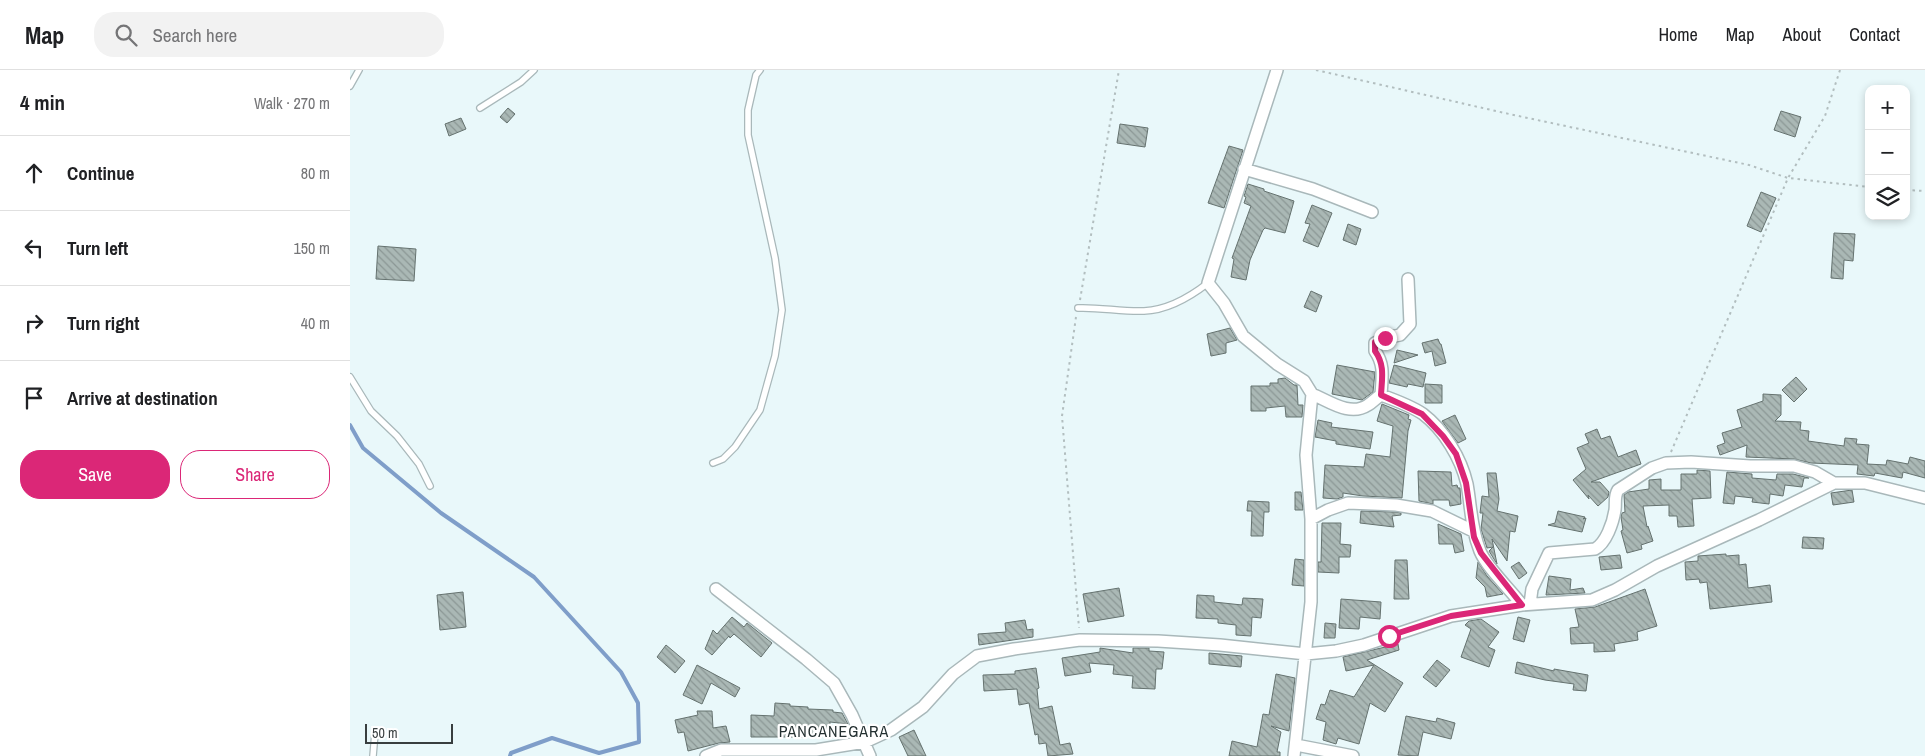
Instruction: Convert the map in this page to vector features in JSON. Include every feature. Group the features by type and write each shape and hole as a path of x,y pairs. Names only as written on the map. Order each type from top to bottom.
{"street":[{"path":"1277,70 1208,283 1224,303 1243,336 1277,364 1304,381 1312,394 1341,408 1358,409 1368,406 1381,395 1383,369 1381,360 1375,351 1375,342 1400,335 1410,324 1408,279"},
{"path":"1244,169 1313,189 1372,212"},
{"path":"1312,394 1306,455 1311,519 1311,602 1295,751 1353,756"},
{"path":"1381,395 1422,414 1443,436 1456,454 1466,483 1473,532 1481,553 1526,604"},
{"path":"1526,604 1549,553 1595,549 1600,546 1613,518 1618,490 1652,468 1666,463 1691,462 1794,466 1814,472 1834,483"},
{"path":"706,756 721,750 740,753 816,750 865,742 891,730 923,708 953,674 977,656 1080,640 1158,641 1306,654 1336,651 1364,645 1451,616 1526,604 1583,601 1602,597 1657,566 1834,483 1865,483 1925,498"},
{"path":"1311,519 1328,510 1348,503 1396,505 1432,511 1473,532"},
{"path":"716,589 834,683 852,714 870,756"}],"lane":[{"path":"350,86 359,70"},
{"path":"480,108 521,82 534,70"},
{"path":"713,463 723,459 734,447 760,410 775,356 782,310 775,258 748,135 748,110 756,74 760,70"},
{"path":"1078,308 1101,307 1145,311 1166,307 1193,295 1208,283"},
{"path":"350,377 371,411 397,436 419,464 430,486"},
{"path":"373,756 375,733"}],"path":[{"path":"1080,640 1062,416 1073,328 1119,70"},
{"path":"1316,70 1509,114 1749,165 1788,178 1865,186"},
{"path":"1666,463 1788,178 1825,116 1840,70"},
{"path":"1910,190 1925,191"}],"building":[{"path":"508,108 515,114 507,123 500,117"},
{"path":"1781,111 1801,117 1795,137 1774,130"},
{"path":"461,118 466,129 449,136 445,124"},
{"path":"1120,124 1148,128 1145,147 1117,143"},
{"path":"1229,146 1243,150 1224,208 1208,203"},
{"path":"1248,184 1294,201 1285,233 1265,228 1263,230 1250,260 1246,280 1231,277 1234,259 1232,258 1251,206 1244,203"},
{"path":"1761,192 1776,198 1761,232 1747,226"},
{"path":"1312,205 1332,213 1318,247 1303,241 1310,224 1305,223"},
{"path":"1348,224 1361,229 1356,245 1343,240"},
{"path":"1834,233 1855,234 1853,261 1844,260 1843,279 1831,278"},
{"path":"378,246 416,249 414,281 376,279"},
{"path":"1311,291 1322,296 1316,312 1304,307"},
{"path":"1230,328 1237,340 1226,343 1226,353 1211,356 1207,334"},
{"path":"1438,339 1446,363 1435,366 1432,351 1425,353 1422,343"},
{"path":"1397,350 1418,355 1394,363"},
{"path":"1337,365 1375,372 1373,392 1362,400 1332,394"},
{"path":"1394,365 1426,373 1423,387 1408,384 1407,387 1389,383"},
{"path":"1796,377 1807,389 1794,402 1782,390"},
{"path":"1285,378 1294,385 1297,385 1298,405 1303,405 1302,417 1286,417 1285,406 1266,408 1266,411 1251,411 1251,386 1270,386 1270,383 1278,383 1278,379"},
{"path":"1425,384 1442,385 1442,403 1425,403"},
{"path":"1763,394 1781,395 1781,415 1775,421 1801,422 1800,430 1809,431 1808,441 1844,446 1845,438 1857,439 1856,444 1869,445 1867,464 1886,465 1887,460 1908,464 1910,457 1925,461 1925,478 1903,472 1902,478 1875,473 1874,476 1857,474 1858,465 1746,457 1747,445 1720,455 1717,446 1725,443 1722,433 1742,427 1737,410 1763,401"},
{"path":"1382,404 1409,415 1408,419 1411,420 1408,431 1402,498 1343,493 1343,497 1337,499 1323,498 1325,465 1364,467 1366,454 1390,457 1393,426 1377,421"},
{"path":"1455,415 1466,439 1458,443 1442,421"},
{"path":"1318,420 1332,423 1331,427 1373,432 1370,449 1336,444 1336,441 1315,437"},
{"path":"1597,429 1601,439 1610,436 1618,457 1636,450 1641,464 1591,482 1600,482 1609,492 1608,497 1598,506 1588,495 1589,499 1573,480 1586,469 1577,448 1589,443 1585,434"},
{"path":"1697,470 1710,471 1711,498 1692,499 1694,526 1678,527 1677,516 1669,516 1669,505 1643,506 1647,527 1653,541 1641,545 1642,549 1627,553 1621,531 1623,530 1621,517 1622,513 1625,512 1624,495 1628,492 1649,489 1649,480 1661,479 1661,490 1681,490 1681,474 1697,474"},
{"path":"1418,471 1451,472 1452,486 1457,485 1460,488 1461,504 1450,506 1449,500 1433,500 1433,504 1419,501"},
{"path":"1727,472 1752,474 1752,478 1776,480 1777,474 1793,474 1809,478 1804,478 1802,487 1785,485 1783,496 1770,494 1769,504 1752,502 1753,498 1735,496 1734,504 1723,503"},
{"path":"1487,473 1496,473 1499,499 1497,511 1518,516 1515,532 1510,531 1507,561 1492,539 1497,564 1489,551 1493,547 1487,548 1481,529 1483,513 1480,513 1482,496 1489,497"},
{"path":"1852,490 1854,502 1833,505 1831,493"},
{"path":"1295,492 1301,492 1303,510 1295,510"},
{"path":"1248,501 1269,502 1269,512 1264,512 1263,536 1251,536 1252,511 1247,511"},
{"path":"1361,511 1395,512 1401,513 1401,515 1392,516 1394,527 1360,523"},
{"path":"1558,511 1585,517 1583,519 1586,518 1582,532 1548,525 1555,523"},
{"path":"1322,523 1341,523 1340,544 1351,545 1350,557 1339,557 1339,573 1318,572 1318,562 1321,562"},
{"path":"1438,524 1461,534 1464,551 1455,553 1453,544 1439,544"},
{"path":"1803,537 1824,538 1823,549 1802,548"},
{"path":"1726,554 1726,556 1739,555 1739,565 1746,564 1748,588 1770,585 1772,602 1710,609 1707,582 1700,583 1699,579 1686,580 1685,562 1698,561 1698,556"},
{"path":"1620,555 1622,568 1601,570 1599,557"},
{"path":"1295,559 1304,560 1304,586 1292,585"},
{"path":"1395,560 1407,560 1409,599 1394,599"},
{"path":"1478,562 1487,576 1503,594 1487,597 1485,587 1476,578"},
{"path":"1519,562 1527,573 1519,579 1511,567"},
{"path":"1549,576 1571,579 1570,590 1583,588 1585,593 1546,595"},
{"path":"1119,588 1124,616 1088,622 1083,594"},
{"path":"1645,589 1657,626 1637,632 1638,640 1614,644 1615,651 1594,652 1594,643 1571,644 1570,628 1579,627 1575,609 1595,607"},
{"path":"463,592 466,627 440,630 437,595"},
{"path":"1197,595 1214,596 1214,602 1242,605 1243,598 1263,599 1261,618 1252,617 1251,636 1236,635 1236,625 1218,623 1218,619 1196,618"},
{"path":"1341,599 1381,602 1380,619 1360,617 1359,629 1339,628"},
{"path":"732,617 744,627 747,623 772,643 761,657 734,634 730,638 729,636 712,655 705,649 713,630 717,634"},
{"path":"1518,617 1530,620 1524,642 1513,639"},
{"path":"1481,619 1499,632 1488,647 1495,650 1489,667 1461,657 1471,629 1465,625 1469,621"},
{"path":"1025,620 1027,630 1033,629 1033,637 979,645 978,634 1006,632 1005,623"},
{"path":"1325,623 1336,624 1335,638 1324,638"},
{"path":"1398,644 1399,650 1367,660 1403,683 1385,712 1370,703 1359,744 1338,738 1336,744 1323,740 1326,722 1316,719 1321,704 1325,705 1330,690 1354,697 1374,665 1346,671 1343,657"},
{"path":"666,645 685,661 675,673 657,657"},
{"path":"1100,648 1133,653 1133,648 1149,648 1149,651 1164,652 1162,669 1156,669 1155,689 1132,688 1133,676 1113,674 1114,665 1089,663 1091,672 1065,676 1062,658 1100,652"},
{"path":"1209,653 1242,656 1241,667 1209,664"},
{"path":"1437,660 1450,670 1436,687 1423,677"},
{"path":"1517,662 1554,671 1554,669 1588,675 1586,691 1573,690 1574,684 1515,673"},
{"path":"697,665 740,688 735,697 711,683 702,704 683,695"},
{"path":"1036,668 1039,688 1037,689 1039,709 1052,706 1060,745 1070,743 1073,754 1048,756 1046,743 1039,744 1038,734 1035,735 1029,703 1019,705 1017,689 984,691 983,675 1015,674 1015,671"},
{"path":"1276,674 1295,678 1289,731 1271,726 1281,732 1277,752 1280,752 1280,756 1229,756 1232,741 1257,747 1263,714 1269,715"},
{"path":"775,703 808,707 808,709 833,710 833,712 842,713 848,724 830,722 830,735 807,734 807,737 751,737 751,715 774,716"},
{"path":"697,711 712,711 713,728 726,726 730,742 688,751 684,732 678,733 675,720 698,715"},
{"path":"1406,716 1436,722 1437,718 1455,723 1451,739 1423,732 1418,756 1398,755"},
{"path":"914,730 926,756 908,756 899,737"}],"waterway":[{"path":"350,425 363,448 441,513 534,577 621,672 638,703 639,742 599,753 552,738 511,753 510,756"}],"district":[{"name":"PANCANEGARA","path":"834,731"}],"route":[{"path":"1385,338 1375,342 1375,351 1381,360 1383,369 1381,395 1422,414 1443,436 1456,454 1466,483 1474,537 1481,553 1490,566 1522,605 1451,616 1389,636"}]}
